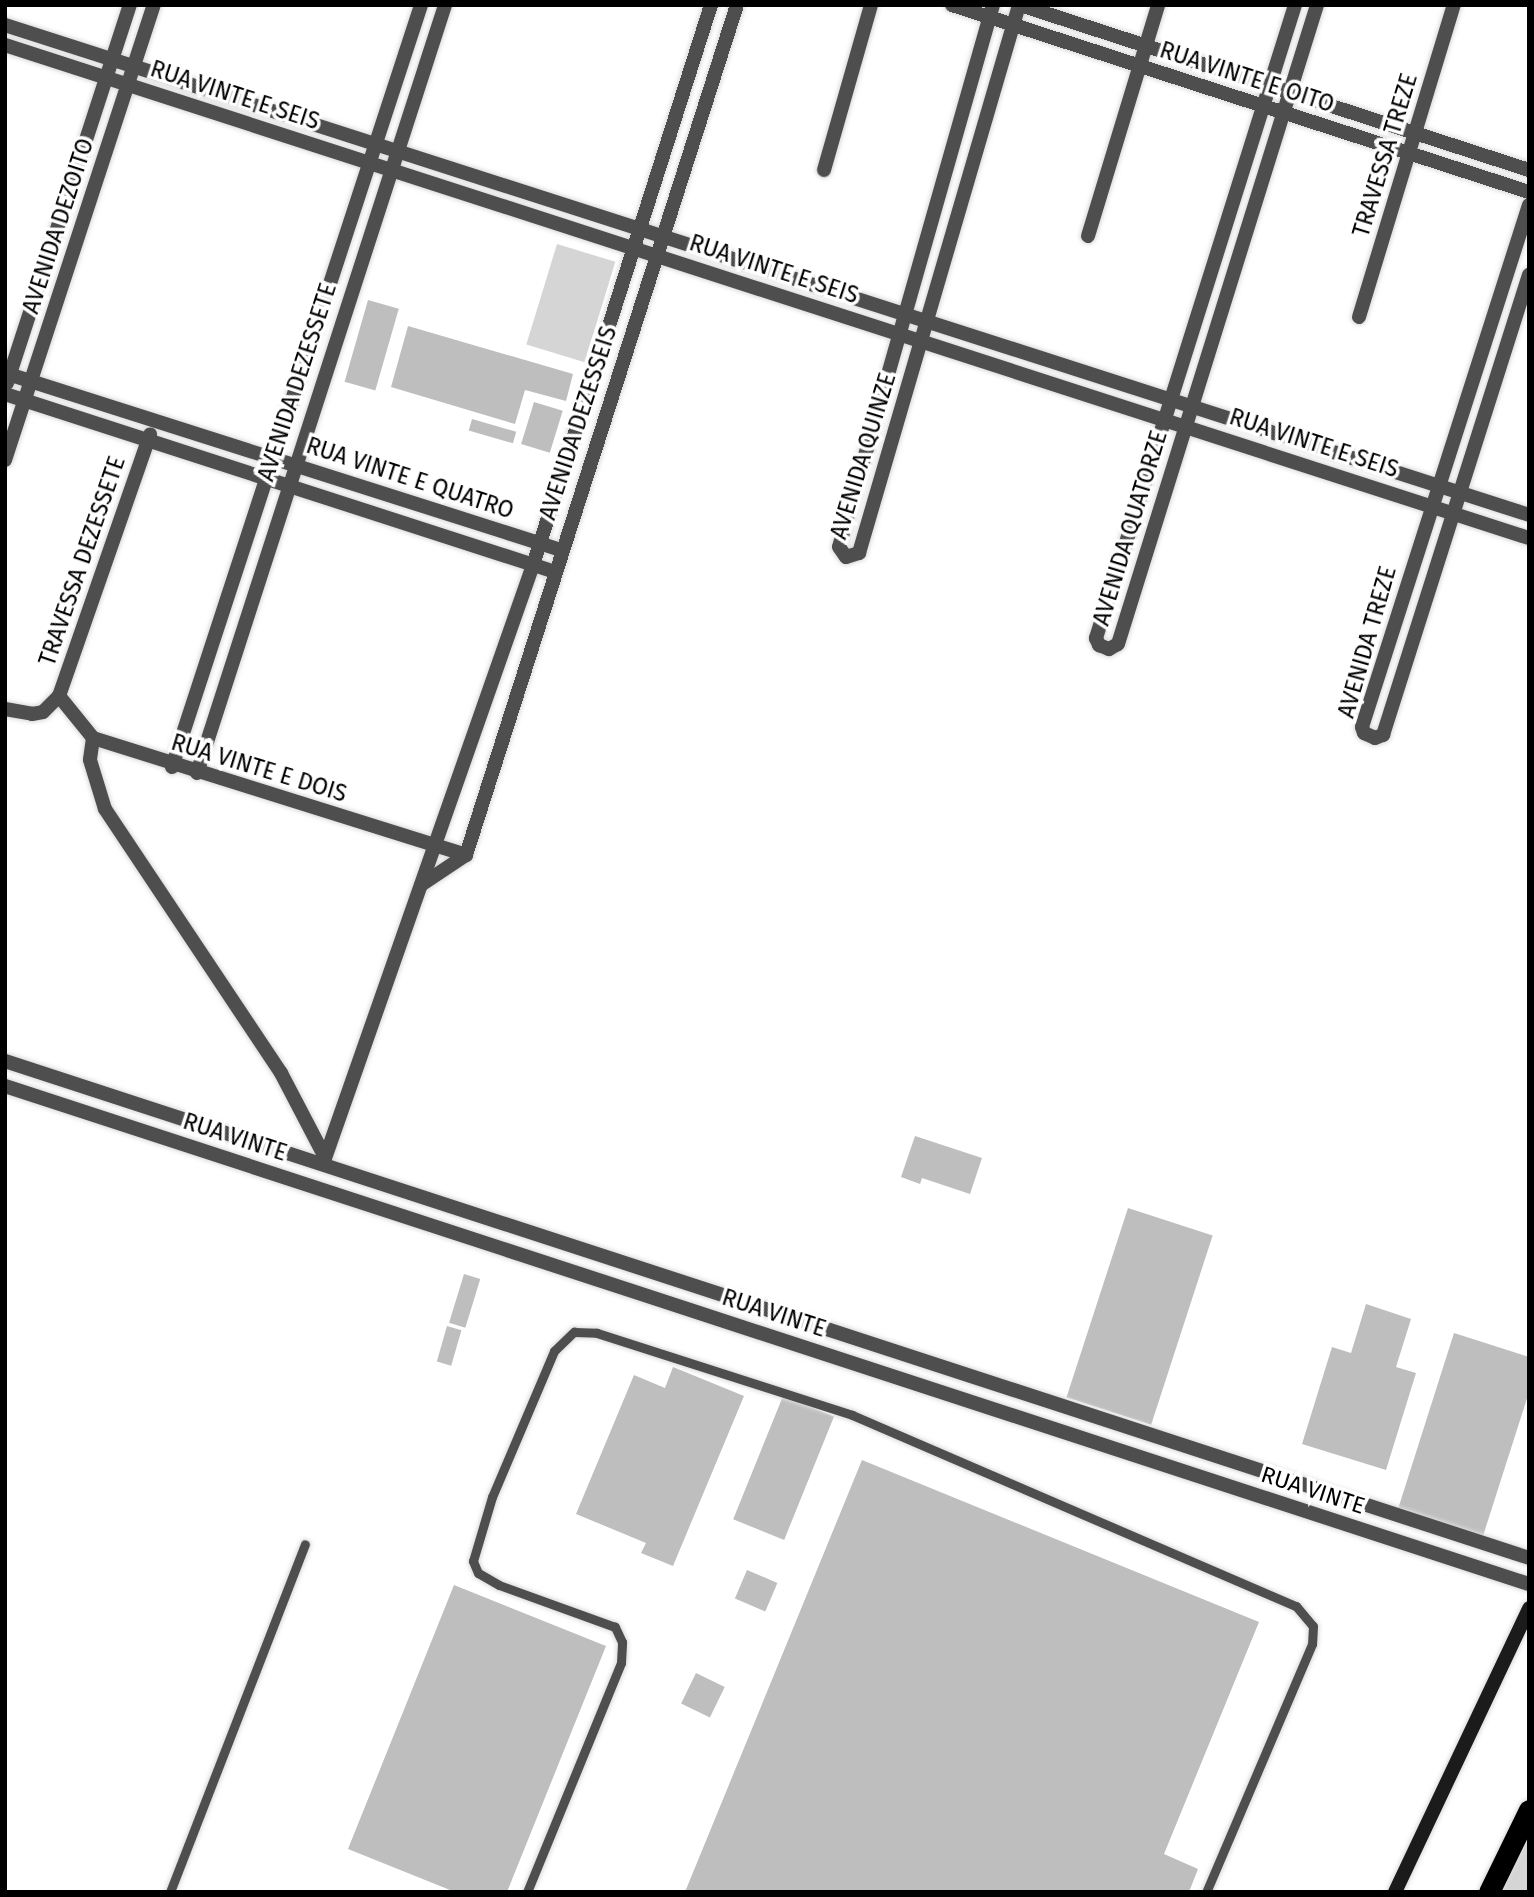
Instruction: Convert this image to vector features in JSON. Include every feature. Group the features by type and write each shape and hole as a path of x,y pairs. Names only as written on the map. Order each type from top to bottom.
{"highway":[{"path":"1489,1892 1529,1810"}],"main road":[{"path":"1395,1892 1529,1608"}],"street":[{"name":"AVENIDA DEZOITO","path":"5,392 8,374 130,5"},
{"name":"AVENIDA DEZOITO","path":"5,460 154,5"},
{"name":"AVENIDA DEZESSETE","path":"172,767 421,5"},
{"name":"AVENIDA DEZESSETE","path":"197,773 287,486 444,5"},
{"name":"AVENIDA DEZESSEIS","path":"324,1161 438,845 533,565 710,5"},
{"name":"AVENIDA DEZESSEIS","path":"466,855 737,5"},
{"path":"824,170 870,5"},
{"name":"RUA VINTE E OITO","path":"952,5 991,11 1012,25 1529,192"},
{"name":"RUA VINTE E OITO","path":"1019,5 1529,170"},
{"name":"AVENIDA QUINZE","path":"991,11 839,547 846,557 859,553 1019,5"},
{"path":"1088,236 1158,5"},
{"name":"AVENIDA QUATORZE","path":"1295,5 1096,638 1099,645 1110,649 1118,644 1317,5"},
{"name":"TRAVESSA TREZE","path":"1359,317 1454,5"},
{"name":"RUA VINTE E SEIS","path":"5,25 1529,514"},
{"name":"RUA VINTE E SEIS","path":"5,45 921,342 1165,418 1529,538"},
{"name":"AVENIDA TREZE","path":"1529,205 1362,726 1371,737 1382,734 1529,275"},
{"name":"RUA VINTE E QUATRO","path":"8,374 561,551"},
{"name":"RUA VINTE E QUATRO","path":"5,392 25,401 555,572"},
{"name":"TRAVESSA DEZESSETE","path":"5,709 32,715 43,712 59,696 154,420"},
{"path":"1135,515 1156,521"},
{"path":"59,696 93,738 90,760 105,808 281,1073 324,1161"},
{"name":"RUA VINTE E DOIS","path":"93,738 172,767 466,855"},
{"path":"421,886 466,855"},
{"name":"RUA VINTE","path":"5,1061 324,1161 1529,1558"},
{"name":"RUA VINTE","path":"5,1086 1529,1584"}],"lane":[{"path":"527,1892 621,1663 622,1642 615,1627 499,1585 478,1573 473,1561 492,1497 554,1351 574,1332 597,1333 852,1415 1296,1606 1313,1626 1312,1644 1206,1892"},
{"path":"170,1892 305,1544"}],"shaded area":[{"path":"557,244 615,262 585,362 526,344"},
{"path":"1529,1835 1529,1892 1501,1892"}],"building":[{"path":"368,300 399,309 375,391 345,382"},
{"path":"408,326 573,374 566,401 525,390 515,424 391,387"},
{"path":"534,402 563,411 550,453 521,444"},
{"path":"472,419 516,432 513,443 469,431"},
{"path":"915,1136 982,1158 970,1194 922,1178 920,1184 901,1177"},
{"path":"1128,1208 1213,1236 1151,1425 1067,1397"},
{"path":"464,1274 480,1279 465,1328 449,1323"},
{"path":"1366,1304 1411,1319 1396,1367 1416,1373 1386,1470 1302,1444 1332,1347 1351,1353"},
{"path":"447,1326 461,1330 451,1366 437,1362"},
{"path":"1454,1333 1529,1357 1529,1392 1483,1536 1398,1509"},
{"path":"673,1367 744,1396 673,1566 641,1553 646,1543 576,1514 634,1375 665,1388"},
{"path":"783,1396 834,1417 784,1540 733,1519"},
{"path":"862,1460 1259,1622 1164,1854 1198,1869 1189,1892 685,1892"},
{"path":"747,1570 777,1583 765,1611 735,1599"},
{"path":"454,1585 606,1646 507,1892 455,1892 348,1849"},
{"path":"696,1673 725,1687 710,1718 681,1704"}]}
